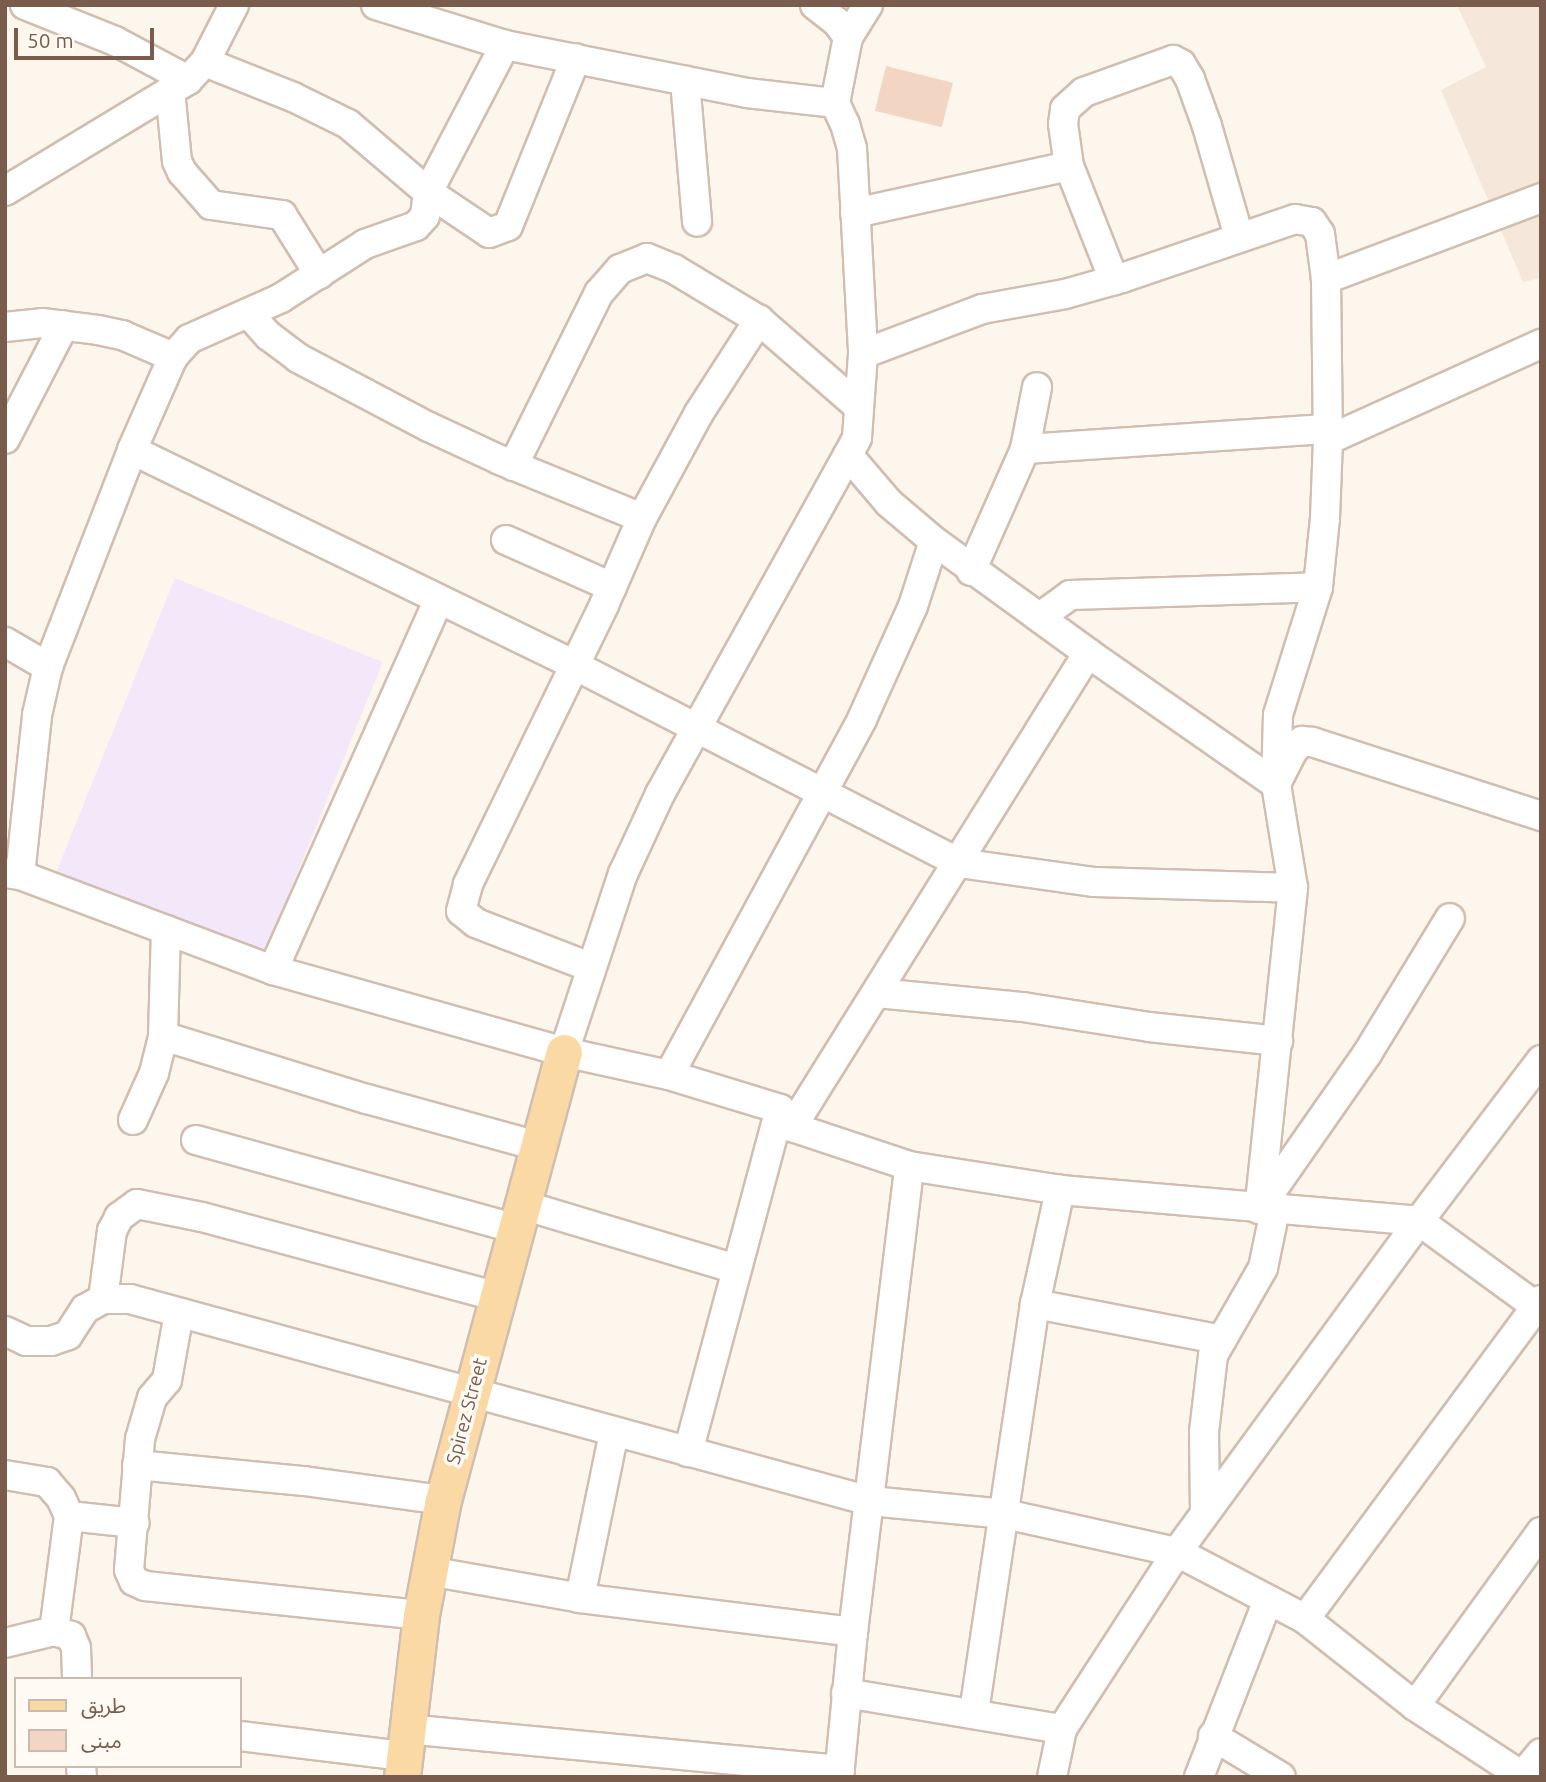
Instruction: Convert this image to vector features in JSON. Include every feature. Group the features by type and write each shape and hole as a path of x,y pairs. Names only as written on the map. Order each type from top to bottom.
{"main road":[{"name":"Spirez Street","path":"404,1754 421,1615 443,1500 564,1052"}],"street":[{"path":"25,5 115,41 188,77 293,97 348,124 428,192 489,233 508,226 576,58"},
{"path":"234,5 188,77 177,161 182,172 211,205 282,215 319,274"},
{"path":"376,5 505,45 747,93 835,103"},
{"path":"815,5 837,22 848,37"},
{"path":"564,1052 623,874 660,794 857,438 863,354 852,148 835,103 848,37 868,5"},
{"path":"505,45 428,192 425,216 415,226 365,244 319,274 248,313 189,339 173,357 132,450 48,667 37,715 13,874 273,970 564,1052 669,1075 909,1166 1060,1190 1419,1221 1539,1305 1305,1619"},
{"path":"1114,280 1069,166 1063,124 1065,109 1093,88 1162,62 1181,64 1207,126 1239,237"},
{"path":"5,191 188,77"},
{"path":"685,81 697,221"},
{"path":"855,213 1069,166"},
{"path":"1326,279 1541,198"},
{"path":"863,354 982,309 1065,294 1114,280 1295,219 1312,222 1320,234 1326,279 1327,434 1318,587 1278,715 1276,784 1293,888 1278,1041 1263,1268 1213,1355 1204,1432 1205,1512"},
{"path":"513,466 599,293 620,269 647,258 674,269 759,320 858,406"},
{"path":"248,313 270,336 298,358 429,427 513,466 642,518"},
{"path":"590,967 476,923 461,911 468,884 612,587 642,518 699,413 759,320"},
{"path":"5,327 42,323 122,335 173,357"},
{"path":"5,439 64,325"},
{"path":"1025,449 1327,434 1541,344"},
{"path":"971,571 1025,449 1037,387"},
{"path":"132,450 574,665 959,863 1095,882 1293,888"},
{"path":"848,455 889,503 971,571 1276,784"},
{"path":"506,540 612,587"},
{"path":"669,1075 821,790 862,719 907,619 934,541"},
{"path":"1040,617 1070,595 1318,587"},
{"path":"273,970 438,601"},
{"path":"5,642 48,667"},
{"path":"688,1452 737,1269 786,1118 877,993 1088,653"},
{"path":"1276,784 1292,752 1302,741 1312,742 1541,816"},
{"path":"1267,1209 1367,1054 1450,918"},
{"path":"133,1120 154,1073 163,1036 166,930"},
{"path":"877,993 1023,1007 1149,1027 1278,1041"},
{"path":"163,1036 367,1099 538,1146"},
{"path":"1052,1777 1062,1728 1177,1552 1419,1221 1541,1060"},
{"path":"196,1140 737,1269"},
{"path":"242,1736 404,1754 839,1773 852,1632 909,1166"},
{"path":"974,1712 1035,1304 1060,1190"},
{"path":"103,1299 112,1231 119,1217 137,1204 202,1217 498,1297"},
{"path":"5,1331 26,1340 51,1341 68,1335 85,1309 103,1299 130,1299 870,1501 1005,1514 1177,1552 1305,1619 1415,1706 1522,1776 1541,1753"},
{"path":"1035,1304 1222,1340"},
{"path":"179,1313 167,1380 152,1398 144,1422 137,1465 135,1523 129,1570 134,1581 145,1586 421,1615"},
{"path":"580,1598 614,1432"},
{"path":"137,1465 304,1481 443,1500"},
{"path":"5,1475 47,1482 61,1498 69,1516 54,1631"},
{"path":"69,1516 135,1523"},
{"path":"1415,1706 1541,1532"},
{"path":"429,1572 580,1598 852,1632"},
{"path":"1199,1777 1268,1600"},
{"path":"5,1643 54,1631 71,1636 76,1647 77,1677"},
{"path":"846,1693 1062,1728"},
{"path":"1213,1736 1281,1777"}],"shaded area":[{"path":"1457,5 1541,5 1541,278 1523,282 1441,90 1486,67"},
{"path":"175,578 383,662 262,960 55,876"}],"building":[{"path":"886,66 953,83 942,127 875,111"}]}
